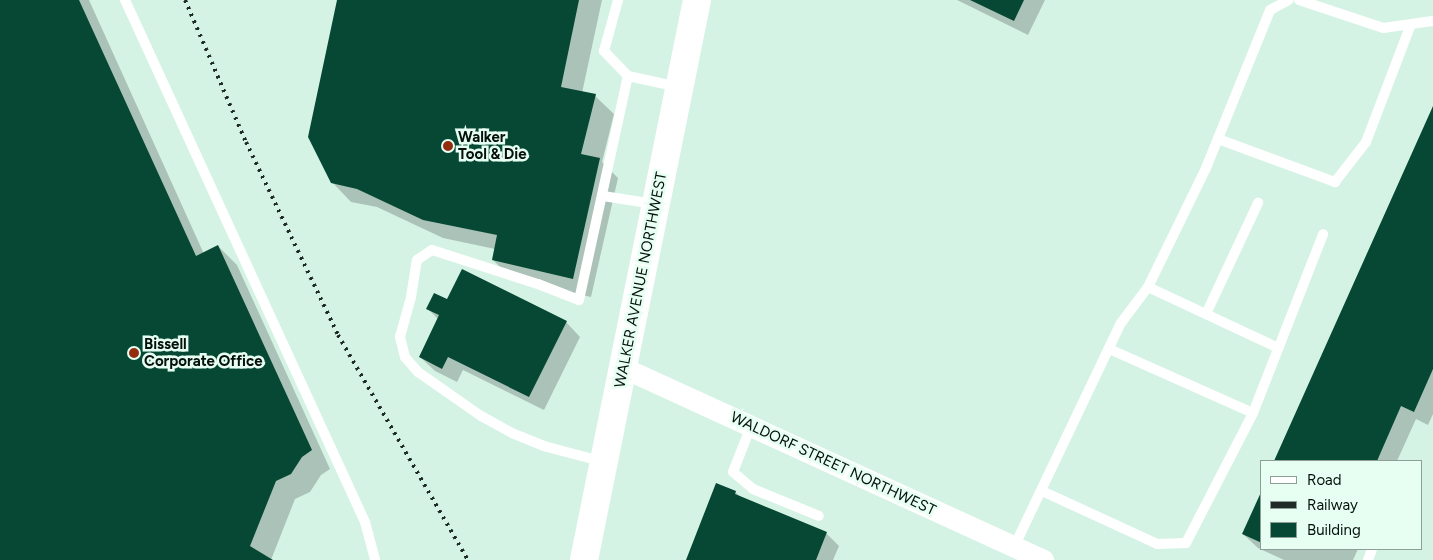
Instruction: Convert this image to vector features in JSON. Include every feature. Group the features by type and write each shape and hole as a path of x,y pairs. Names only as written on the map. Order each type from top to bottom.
{"main road":[{"name":"WALKER AVENUE NORTHWEST","path":"584,560 697,0"}],"street":[{"name":"WALDORF STREET NORTHWEST","path":"624,368 1043,560"}],"lane":[{"path":"125,0 365,522 375,560"},
{"path":"618,0 604,51 628,76 679,87"},
{"path":"1014,547 1121,323 1148,287 1206,168 1270,10 1289,0"},
{"path":"1299,0 1383,28 1433,21"},
{"path":"1218,139 1335,182 1366,142 1411,24"},
{"path":"605,462 544,446 512,433 481,416 418,372 405,357 400,338 411,297 417,260 432,250 529,281 579,300 604,196 628,76"},
{"path":"604,196 656,204"},
{"path":"1206,314 1258,203"},
{"path":"1042,491 1157,544 1186,543 1253,413 1323,234"},
{"path":"1148,287 1278,348"},
{"path":"1109,349 1253,413"},
{"path":"751,426 733,472 753,489 819,516"}],"building":[{"name":"Bissell Corporate Office","path":"0,0 79,0 196,256 218,245 312,450 302,457 291,474 276,481 250,546 273,560 0,560"},
{"name":"Walker Tool & Die","path":"337,0 579,0 561,87 596,94 581,154 600,158 573,279 492,260 497,235 423,220 357,189 331,183 308,137"},
{"path":"970,0 1024,0 1014,21"},
{"path":"1433,106 1433,369 1414,412 1401,406 1377,460 1274,460"},
{"path":"462,269 567,321 529,397 448,357 442,369 419,357 439,315 426,309 434,293 447,299"},
{"path":"716,483 736,491 735,494 827,532 816,560 686,560"},
{"path":"1260,494 1260,542 1242,534"}],"railway":[{"path":"185,0 246,142 338,335 468,560"}],"place":[{"name":"Walker Tool & Die","path":"448,146"},
{"name":"Bissell Corporate Office","path":"134,353"}]}
